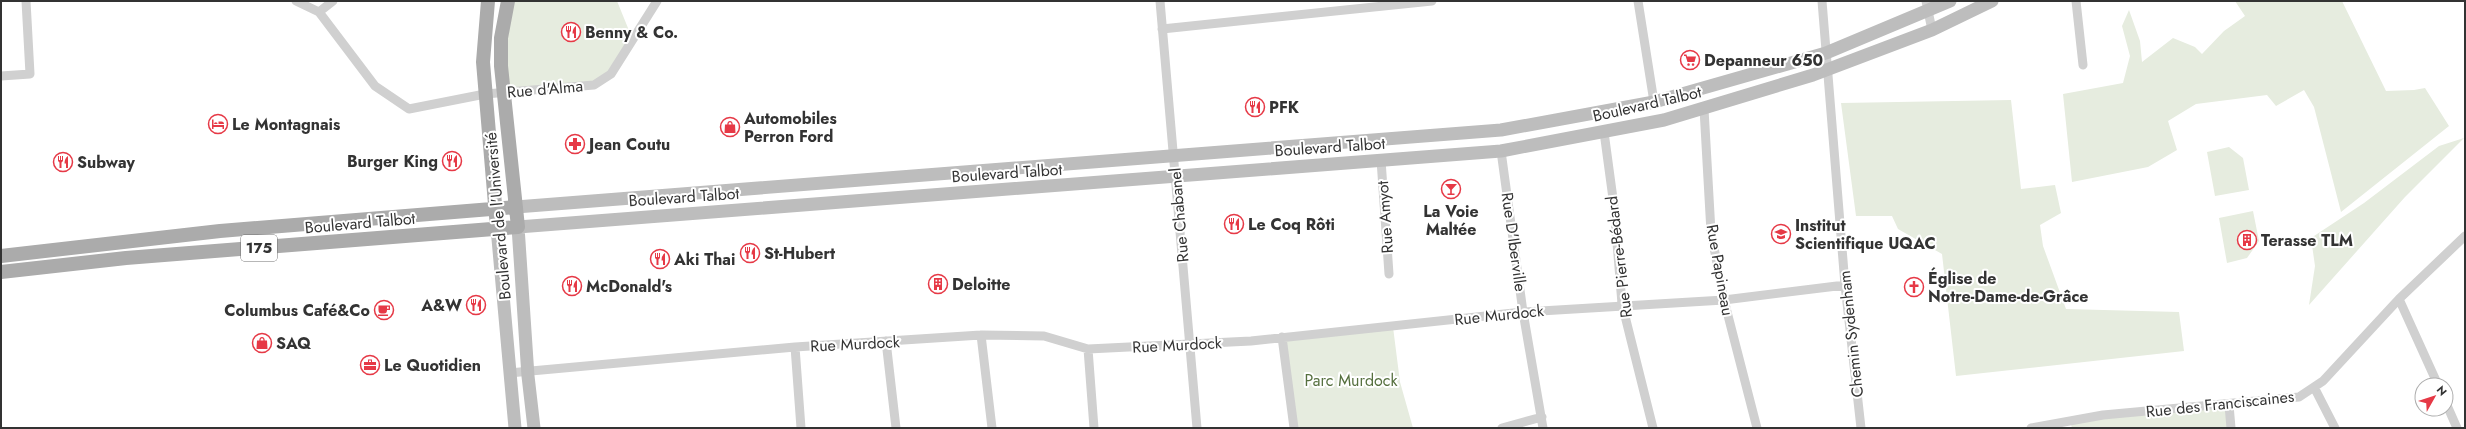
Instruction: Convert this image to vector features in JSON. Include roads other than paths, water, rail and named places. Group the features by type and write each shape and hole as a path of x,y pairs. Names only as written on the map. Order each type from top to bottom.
{"main road":[{"name":"Boulevard de l'Université","path":"488,1 483,62 485,94 515,428"},
{"name":"Boulevard de l'Université","path":"508,1 501,38 503,93 518,227 528,371 534,428"},
{"name":"Boulevard Talbot","path":"1,256 220,231 495,208 1501,130 1654,102 1826,53 1926,6 1950,1"},
{"name":"Boulevard Talbot","path":"1,272 126,258 497,228 1501,151 1664,120 1704,109 1828,71 1932,30 1992,1"}],"street":[{"path":"1,76 30,74 26,1"},
{"path":"296,1 319,12 333,1"},
{"name":"Rue d'Alma","path":"319,12 376,86 409,109 485,94 594,85 611,74 657,1"},
{"name":"Rue Chabanel","path":"1160,1 1197,428"},
{"path":"1162,29 1404,2 1432,1"},
{"path":"1638,1 1654,102"},
{"name":"Chemin Sydenham","path":"1822,1 1845,285 1861,428"},
{"path":"2076,1 2082,65"},
{"path":"1926,6 1932,30"},
{"name":"Rue Papineau","path":"1704,109 1711,232 1724,300 1757,428"},
{"name":"Rue Pierre-Bédard","path":"1604,132 1614,206 1622,304 1653,428"},
{"name":"Rue D'Iberville","path":"1501,151 1523,312 1543,428"},
{"name":"Rue Amyot","path":"1381,160 1389,274"},
{"name":"Rue des Franciscaines","path":"2031,428 2071,425 2103,415 2229,405 2299,397 2323,381 2399,300 2465,236"},
{"name":"Rue Murdock","path":"509,373 795,347 981,335 1044,336 1088,349 1190,345 1523,312 1622,304 1724,300 1845,285"},
{"path":"2399,300 2434,377"},
{"path":"981,335 992,428"},
{"path":"1282,337 1294,428"},
{"path":"886,341 896,428"},
{"path":"795,347 801,428"},
{"path":"1088,349 1094,428"},
{"path":"2314,387 2334,428"},
{"path":"2229,405 2231,428"},
{"path":"1502,428 1542,417"},
{"path":"2452,417 2457,428"}],"place":[{"name":"Benny & Co.","path":"571,32"},
{"name":"Depanneur 650","path":"1690,60"},
{"name":"PFK","path":"1255,107"},
{"name":"Le Montagnais","path":"218,124"},
{"name":"Automobiles Perron Ford","path":"730,127"},
{"name":"Jean Coutu","path":"575,144"},
{"name":"Burger King","path":"452,161"},
{"name":"Subway","path":"63,162"},
{"name":"La Voie Maltée","path":"1451,189"},
{"name":"Le Coq Rôti","path":"1234,224"},
{"name":"Institut Scientifique UQAC","path":"1781,234"},
{"name":"Terasse TLM","path":"2247,240"},
{"name":"St-Hubert","path":"750,253"},
{"name":"Aki Thai","path":"660,259"},
{"name":"Deloitte","path":"938,284"},
{"name":"McDonald's","path":"572,286"},
{"name":"Église de Notre-Dame-de-Grâce","path":"1914,287"},
{"name":"A&W","path":"476,305"},
{"name":"Columbus Café&Co","path":"384,310"},
{"name":"SAQ","path":"262,343"},
{"name":"Le Quotidien","path":"370,365"}],"park label":[{"name":"Parc Murdock","path":"1351,380"}]}
